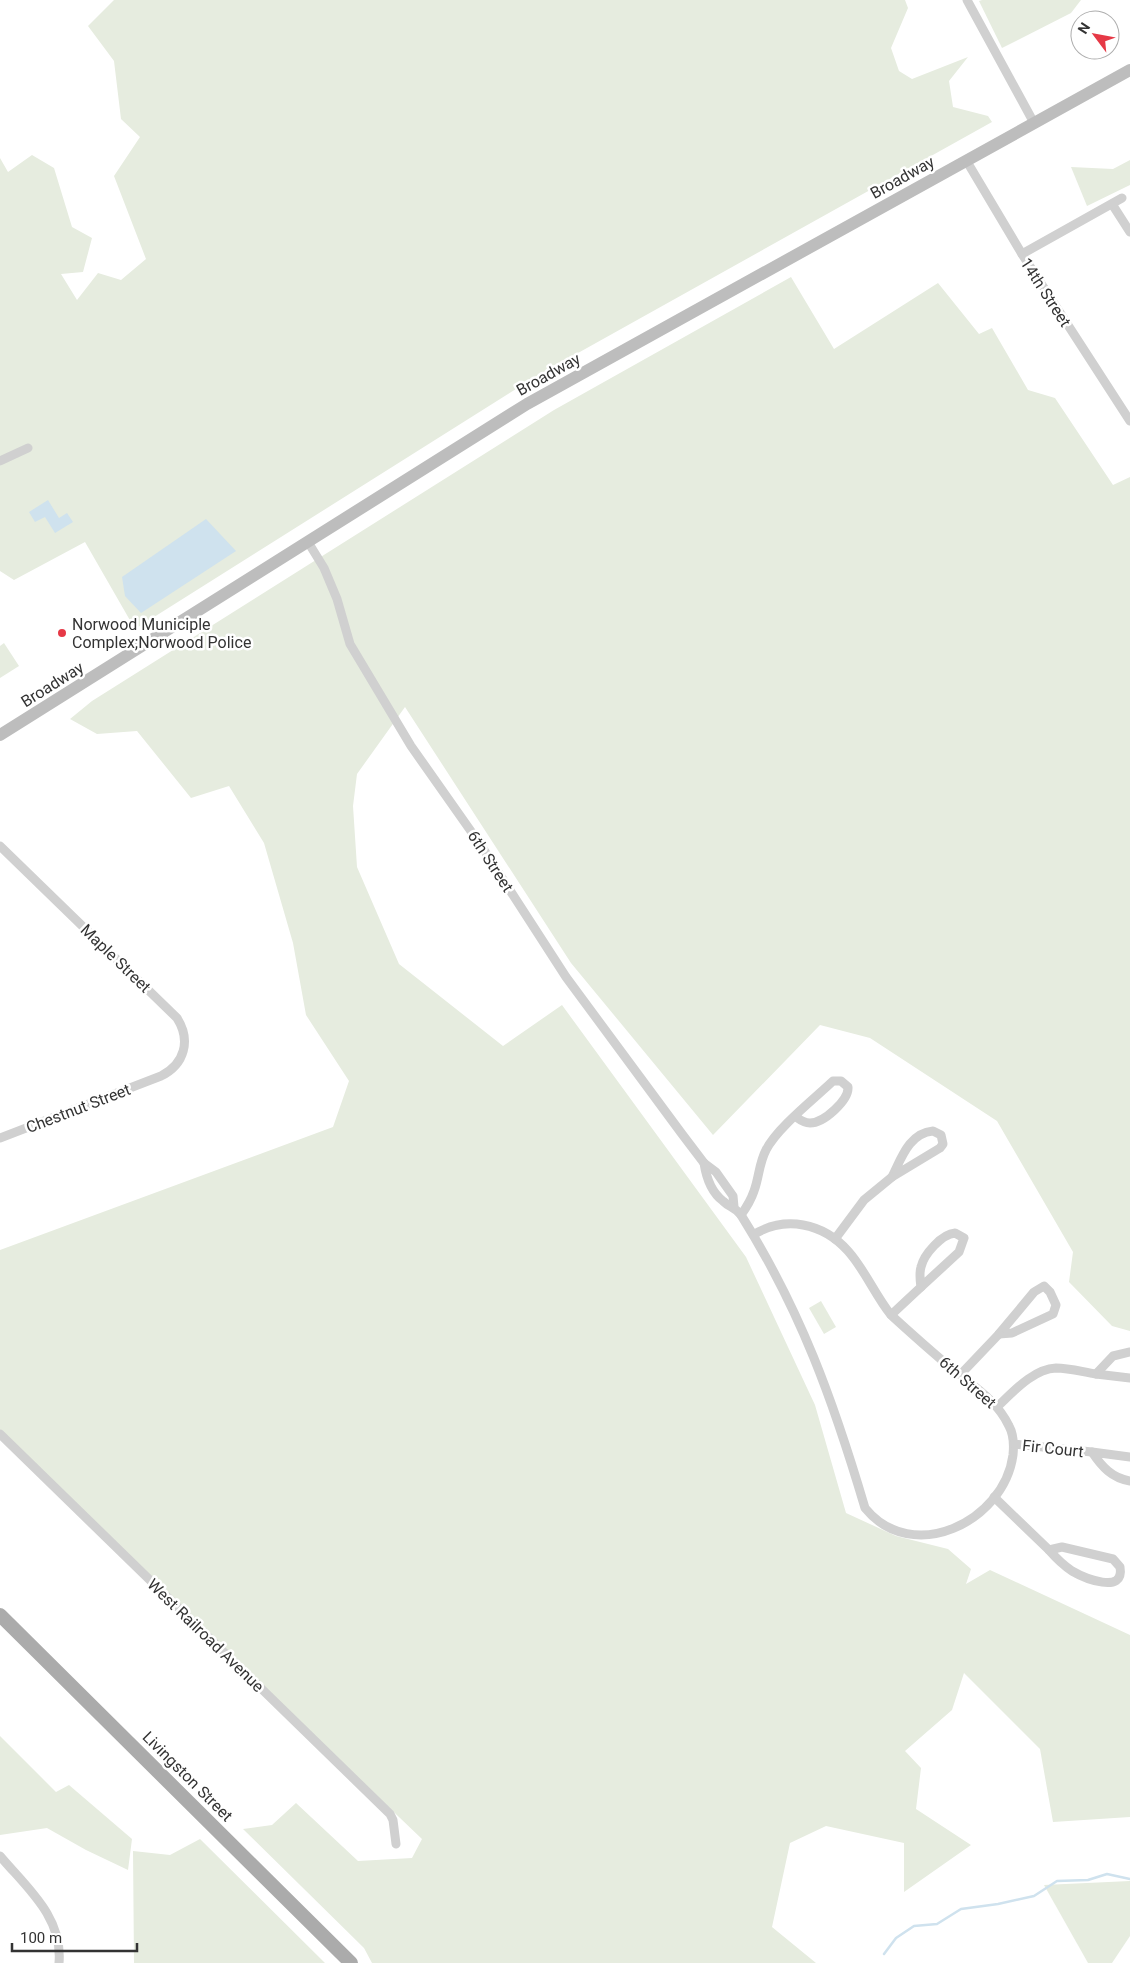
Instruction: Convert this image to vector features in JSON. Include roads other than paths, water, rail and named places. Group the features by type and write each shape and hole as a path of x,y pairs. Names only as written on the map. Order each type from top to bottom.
{"main road":[{"name":"Livingston Street","path":"0,1615 350,1963"}],"street":[{"path":"967,0 1034,123"},
{"name":"Broadway","path":"0,735 527,404 1130,70"},
{"name":"14th Street","path":"966,160 1022,254 1130,421"},
{"path":"1022,254 1122,198"},
{"path":"1112,204 1130,232"},
{"path":"0,461 28,448"},
{"name":"6th Street","path":"308,542 324,568 337,599 350,644 411,746 480,844 566,977 704,1163 716,1172 733,1196 734,1206 754,1235 781,1283 805,1333 826,1385 862,1500 869,1512 893,1530 905,1534 927,1536 961,1526 971,1520 994,1497 1009,1473 1014,1444 1012,1430 997,1406 891,1315 877,1298 852,1256 835,1239 811,1226 787,1223 763,1229 754,1235"},
{"name":"Maple Street","path":"0,846 177,1018 184,1033 184,1050 176,1066 157,1078"},
{"name":"Chestnut Street","path":"0,1138 157,1078"},
{"path":"741,1215 754,1190 768,1146 796,1117 833,1081 841,1081 848,1087 848,1093 842,1101 819,1121 806,1123 796,1117"},
{"path":"835,1239 871,1191 940,1148 943,1144 941,1135 937,1132 926,1132 913,1139 892,1177"},
{"path":"891,1315 960,1252 964,1241 962,1236 949,1234 928,1254 920,1268 921,1287"},
{"path":"960,1375 999,1334 1034,1292 1042,1287 1047,1288 1056,1305 1053,1314 1012,1333 999,1334"},
{"path":"1096,1374 1113,1356 1130,1352"},
{"path":"997,1406 1030,1379 1046,1370 1062,1368 1130,1378"},
{"name":"West Railroad Avenue","path":"0,1434 390,1814 393,1820 396,1844"},
{"name":"Fir Court","path":"1014,1444 1130,1457"},
{"name":"Fir Court","path":"1092,1452 1106,1470 1114,1476 1130,1481"},
{"path":"994,1497 1063,1564 1077,1573 1107,1584 1117,1581 1120,1576 1120,1567 1112,1559 1071,1548 1049,1550"},
{"path":"0,1856 44,1907 51,1918 59,1944 59,1963"}],"water":[{"path":"48,500 59,518 67,513 73,522 55,533 45,517 35,522 29,512"},
{"path":"206,519 236,551 141,613 125,596 122,577"}],"waterway":[{"path":"884,1954 896,1938 914,1926 937,1924 961,1909 998,1904 1034,1896 1057,1881 1088,1880 1107,1874 1130,1879"}],"place":[{"name":"Norwood Municiple Complex;Norwood Police","path":"62,633"}]}
